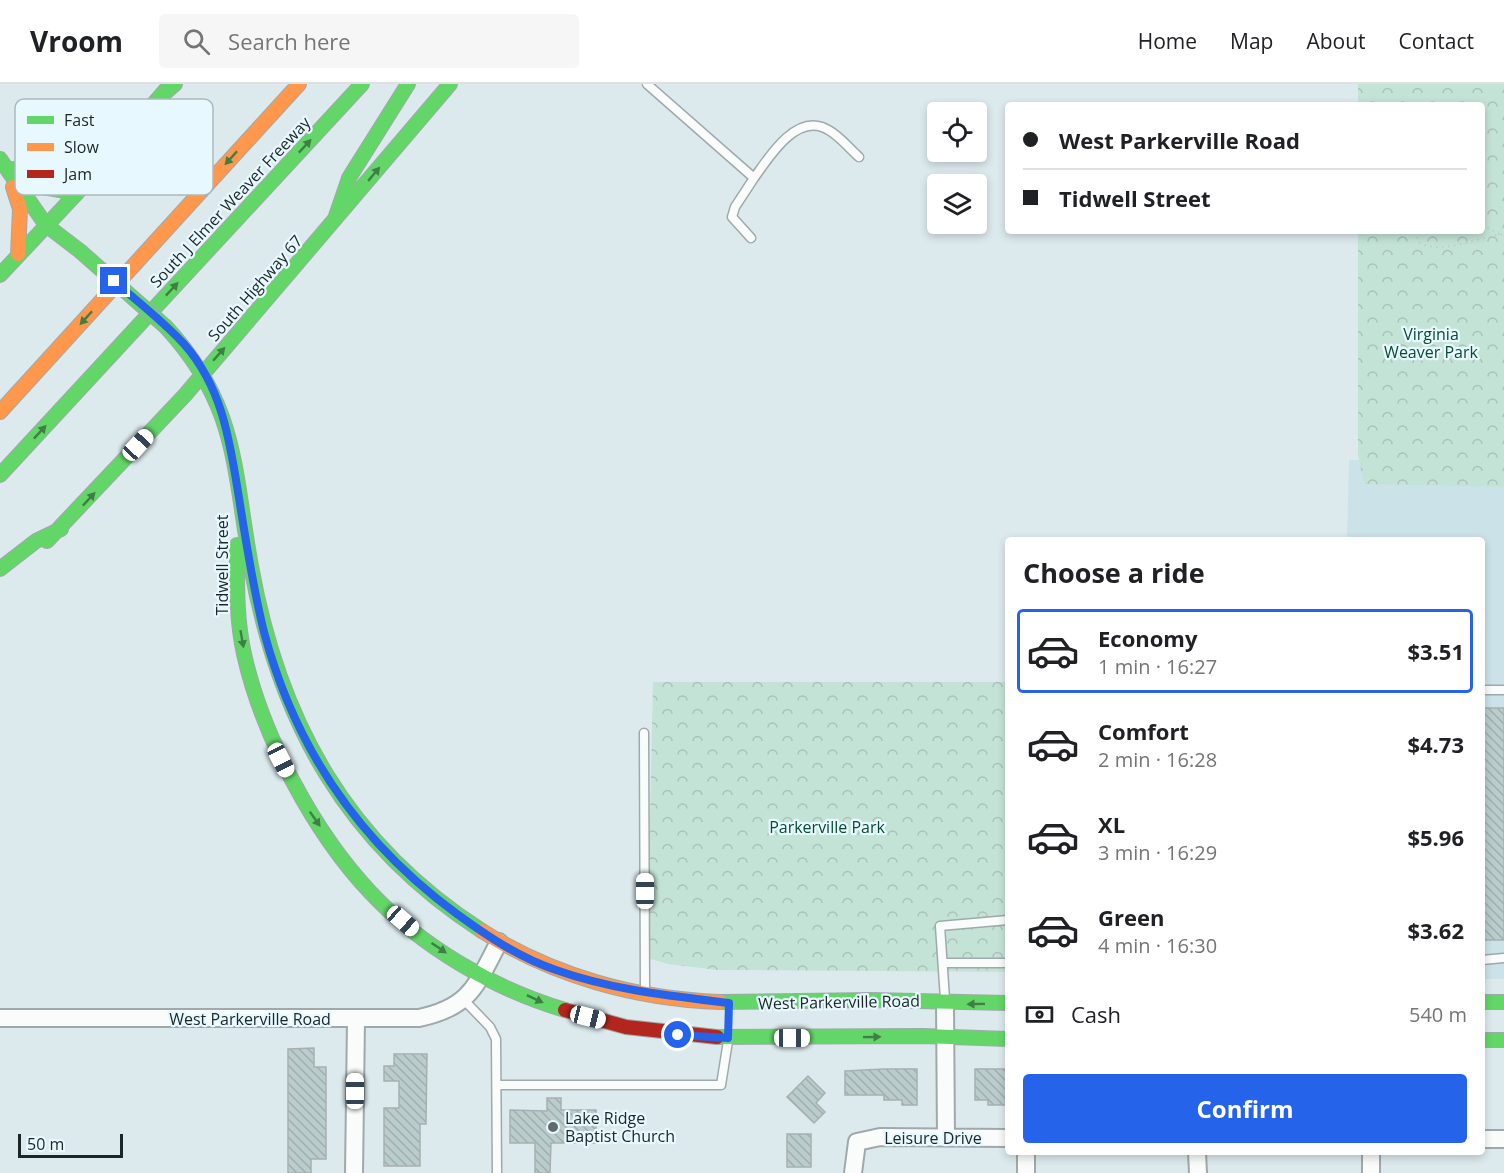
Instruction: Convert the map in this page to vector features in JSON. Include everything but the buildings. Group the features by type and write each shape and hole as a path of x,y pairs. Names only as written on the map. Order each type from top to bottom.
{"main road":[{"path":"158,99 173,84"},
{"name":"South J Elmer Weaver Freeway","path":"213,178 299,84"},
{"name":"South J Elmer Weaver Freeway","path":"0,475 362,84"},
{"path":"336,219 349,177 408,84"},
{"name":"South Highway 67","path":"0,581 61,530 203,372 450,84"},
{"path":"0,159 15,171"},
{"path":"0,159 15,191"},
{"name":"Tidwell Street","path":"0,159 15,181"},
{"path":"16,195 20,209 18,255"},
{"name":"Tidwell Street","path":"25,195 46,225 80,250 166,327 185,345 203,372 222,410 235,458 239,497 264,631 292,713 343,804 385,852 423,889 499,942"},
{"path":"0,275 75,195"},
{"name":"South J Elmer Weaver Freeway","path":"0,412 198,195"},
{"name":"Tidwell Street","path":"239,497 237,591 243,643 256,699 289,776 310,812 351,869 377,899 415,932 482,974"},
{"path":"0,569 36,541 61,530"},
{"name":"West Parkerville Road","path":"499,942 518,954 554,970 588,981 645,992 729,1021 945,1037 1005,1039"},
{"name":"West Parkerville Road","path":"482,974 547,1005 588,1017 678,1035 729,1021 869,1000 1005,1003"},
{"path":"1485,1002 1504,1002"},
{"path":"1485,1040 1504,1040"}],"street":[{"name":"West Parkerville Road","path":"0,1018 356,1020 419,1017 443,1012 464,999 482,974 499,942"},
{"path":"945,1003 946,1138"},
{"path":"354,1173 356,1020"},
{"name":"Leisure Drive","path":"853,1173 857,1142 880,1137 1005,1138"},
{"path":"1485,1139 1504,1139"},
{"path":"1026,1155 1026,1173"},
{"path":"1197,1155 1198,1173"},
{"path":"1371,1155 1371,1173"}],"lane":[{"path":"647,84 754,178"},
{"path":"751,238 732,217 735,207 754,178 797,129 809,126 822,127 859,157"},
{"path":"1485,690 1504,690"},
{"path":"644,733 645,992"},
{"path":"945,1003 945,963 940,926 1005,920"},
{"path":"1485,960 1504,958"},
{"path":"945,963 1005,963"},
{"path":"464,999 490,1027 496,1039 497,1173"},
{"path":"497,1085 721,1085 729,1021"}],"path":[{"path":"1485,226 1503,235"},
{"path":"1417,234 1418,242 1426,247 1438,248 1503,235"}],"shaded area":[{"path":"1349,460 1504,462 1504,979 1485,979 1485,537 1347,537"}],"green space":[{"name":"Virginia Weaver Park","path":"1358,84 1504,84 1504,487 1364,484 1358,455 1358,234 1485,234 1485,102 1358,102"},
{"name":"Parkerville Park","path":"653,682 1005,682 1005,972 717,970 668,964 647,958"}],"traffic: fast":[{"path":"158,99 175,84"},
{"path":"0,475 362,84"},
{"path":"335,219 349,178 408,84"},
{"path":"47,541 185,395 450,84"},
{"path":"158,99 169,86"},
{"path":"0,159 15,181"},
{"path":"25,195 46,225 80,251"},
{"path":"0,275 75,195"},
{"path":"80,251 166,327"},
{"path":"166,327 190,356 207,383 220,411 235,468 263,623 280,677 301,727 326,774 357,818 393,859 434,897 482,931"},
{"path":"0,569 36,541 61,529"},
{"path":"237,545 240,627 252,685 277,749 293,781 330,842 371,893 391,913 436,948 486,978 565,1010"},
{"path":"720,1002 870,1000 1005,1003"},
{"path":"1485,1002 1504,1002"},
{"path":"717,1037 923,1036 1005,1039"},
{"path":"1485,1040 1504,1040"}],"traffic: slow":[{"path":"213,178 299,84"},
{"path":"13,187 15,193"},
{"path":"16,195 20,209 18,254"},
{"path":"0,412 198,195"},
{"path":"482,931 537,961 596,982 657,996 720,1002"}],"traffic: jam":[{"path":"565,1010 626,1027 717,1037"}],"place":[{"name":"Lake Ridge Baptist Church","path":"553,1127"}],"route":[{"path":"114,281 185,345 203,372 222,410 235,458 239,497 264,631 292,713 343,804 362,828 423,889 468,922 518,954 554,970 588,981 645,992 729,1003 728,1038 678,1035"}]}
